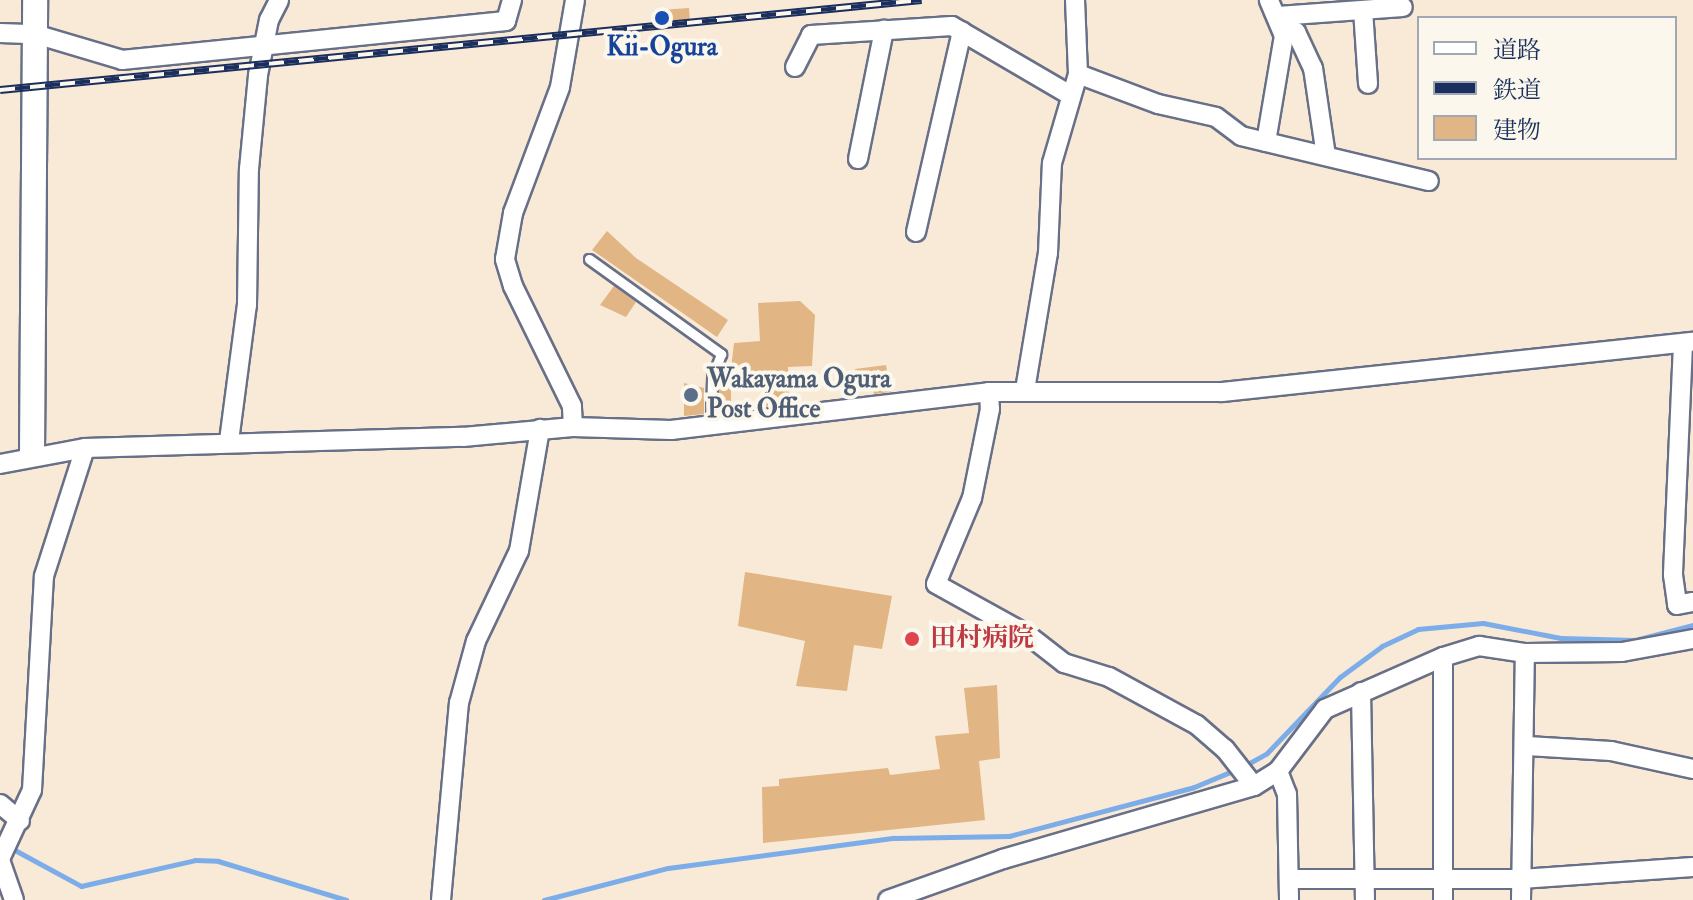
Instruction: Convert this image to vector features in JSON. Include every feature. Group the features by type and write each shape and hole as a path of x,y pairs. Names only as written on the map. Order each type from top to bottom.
{"street":[{"path":"32,454 35,0"},
{"path":"229,441 247,305 249,169 264,45 279,0"},
{"path":"0,33 35,34 122,60 506,21 512,0"},
{"path":"573,427 572,406 513,286 505,259 513,213 560,87 575,0"},
{"path":"1025,390 1048,253 1052,163 1078,74 1075,0"},
{"path":"1277,14 1403,7"},
{"path":"1363,10 1368,84"},
{"path":"1266,142 1277,14"},
{"path":"1277,14 1296,32 1313,68 1326,156"},
{"path":"795,67 811,35 952,26 1070,95"},
{"path":"858,159 884,30"},
{"path":"916,232 962,31"},
{"path":"1078,74 1158,104 1216,117 1236,134 1429,181"},
{"path":"0,464 32,454 85,448 229,441 360,441 573,427 711,427 989,392 1222,392 1688,343 1673,575 1677,605 1693,602"},
{"path":"989,392 990,409 972,498 936,584 1028,635 1064,663 1109,677 1197,725 1225,749 1252,782"},
{"path":"441,900 440,865 459,703 476,641 519,551 540,429"},
{"path":"14,900 1,857 32,790 37,758 38,624 44,576 85,448"},
{"path":"888,900 1003,859 1252,782 1278,771 1325,709 1443,657 1479,646 1525,653 1622,652 1693,639"},
{"path":"1521,900 1527,746 1525,653"},
{"path":"1443,657 1443,900"},
{"path":"1361,692 1365,900"},
{"path":"1527,746 1611,751 1693,769"},
{"path":"1278,771 1287,794 1289,900"},
{"path":"0,804 18,825"},
{"path":"1289,879 1521,879 1693,867"}],"lane":[{"path":"589,259 721,354 712,377 711,427"}],"building":[{"path":"689,8 690,21 654,23 653,11"},
{"path":"607,231 636,258 728,320 717,337 592,250"},
{"path":"614,286 636,302 626,317 600,305"},
{"path":"800,301 815,315 812,366 788,367 790,404 764,407 763,385 729,385 734,343 760,341 758,303"},
{"path":"886,365 891,392 874,394 872,384 857,386 855,369"},
{"path":"684,383 704,388 704,414 684,416"},
{"path":"719,387 731,387 731,411 719,411"},
{"path":"745,572 892,596 882,649 854,645 847,691 796,686 805,641 738,626"},
{"path":"997,685 1000,758 979,761 985,820 763,843 762,787 779,786 779,779 888,768 890,775 940,769 935,736 969,733 964,688"}],"waterway":[{"path":"1244,766 1267,753 1340,677 1382,646 1418,629 1483,623 1561,638 1635,640 1693,625"},
{"path":"544,900 668,868 894,838 1009,836 1194,787 1235,770"},
{"path":"11,848 81,886 195,860 218,861 346,900"}],"railway":[{"path":"0,90 922,0"}],"place":[{"name":"Kii-Ogura","path":"662,18"},
{"name":"Wakayama Ogura Post Office","path":"691,395"},
{"name":"田村病院","path":"912,639"}]}
